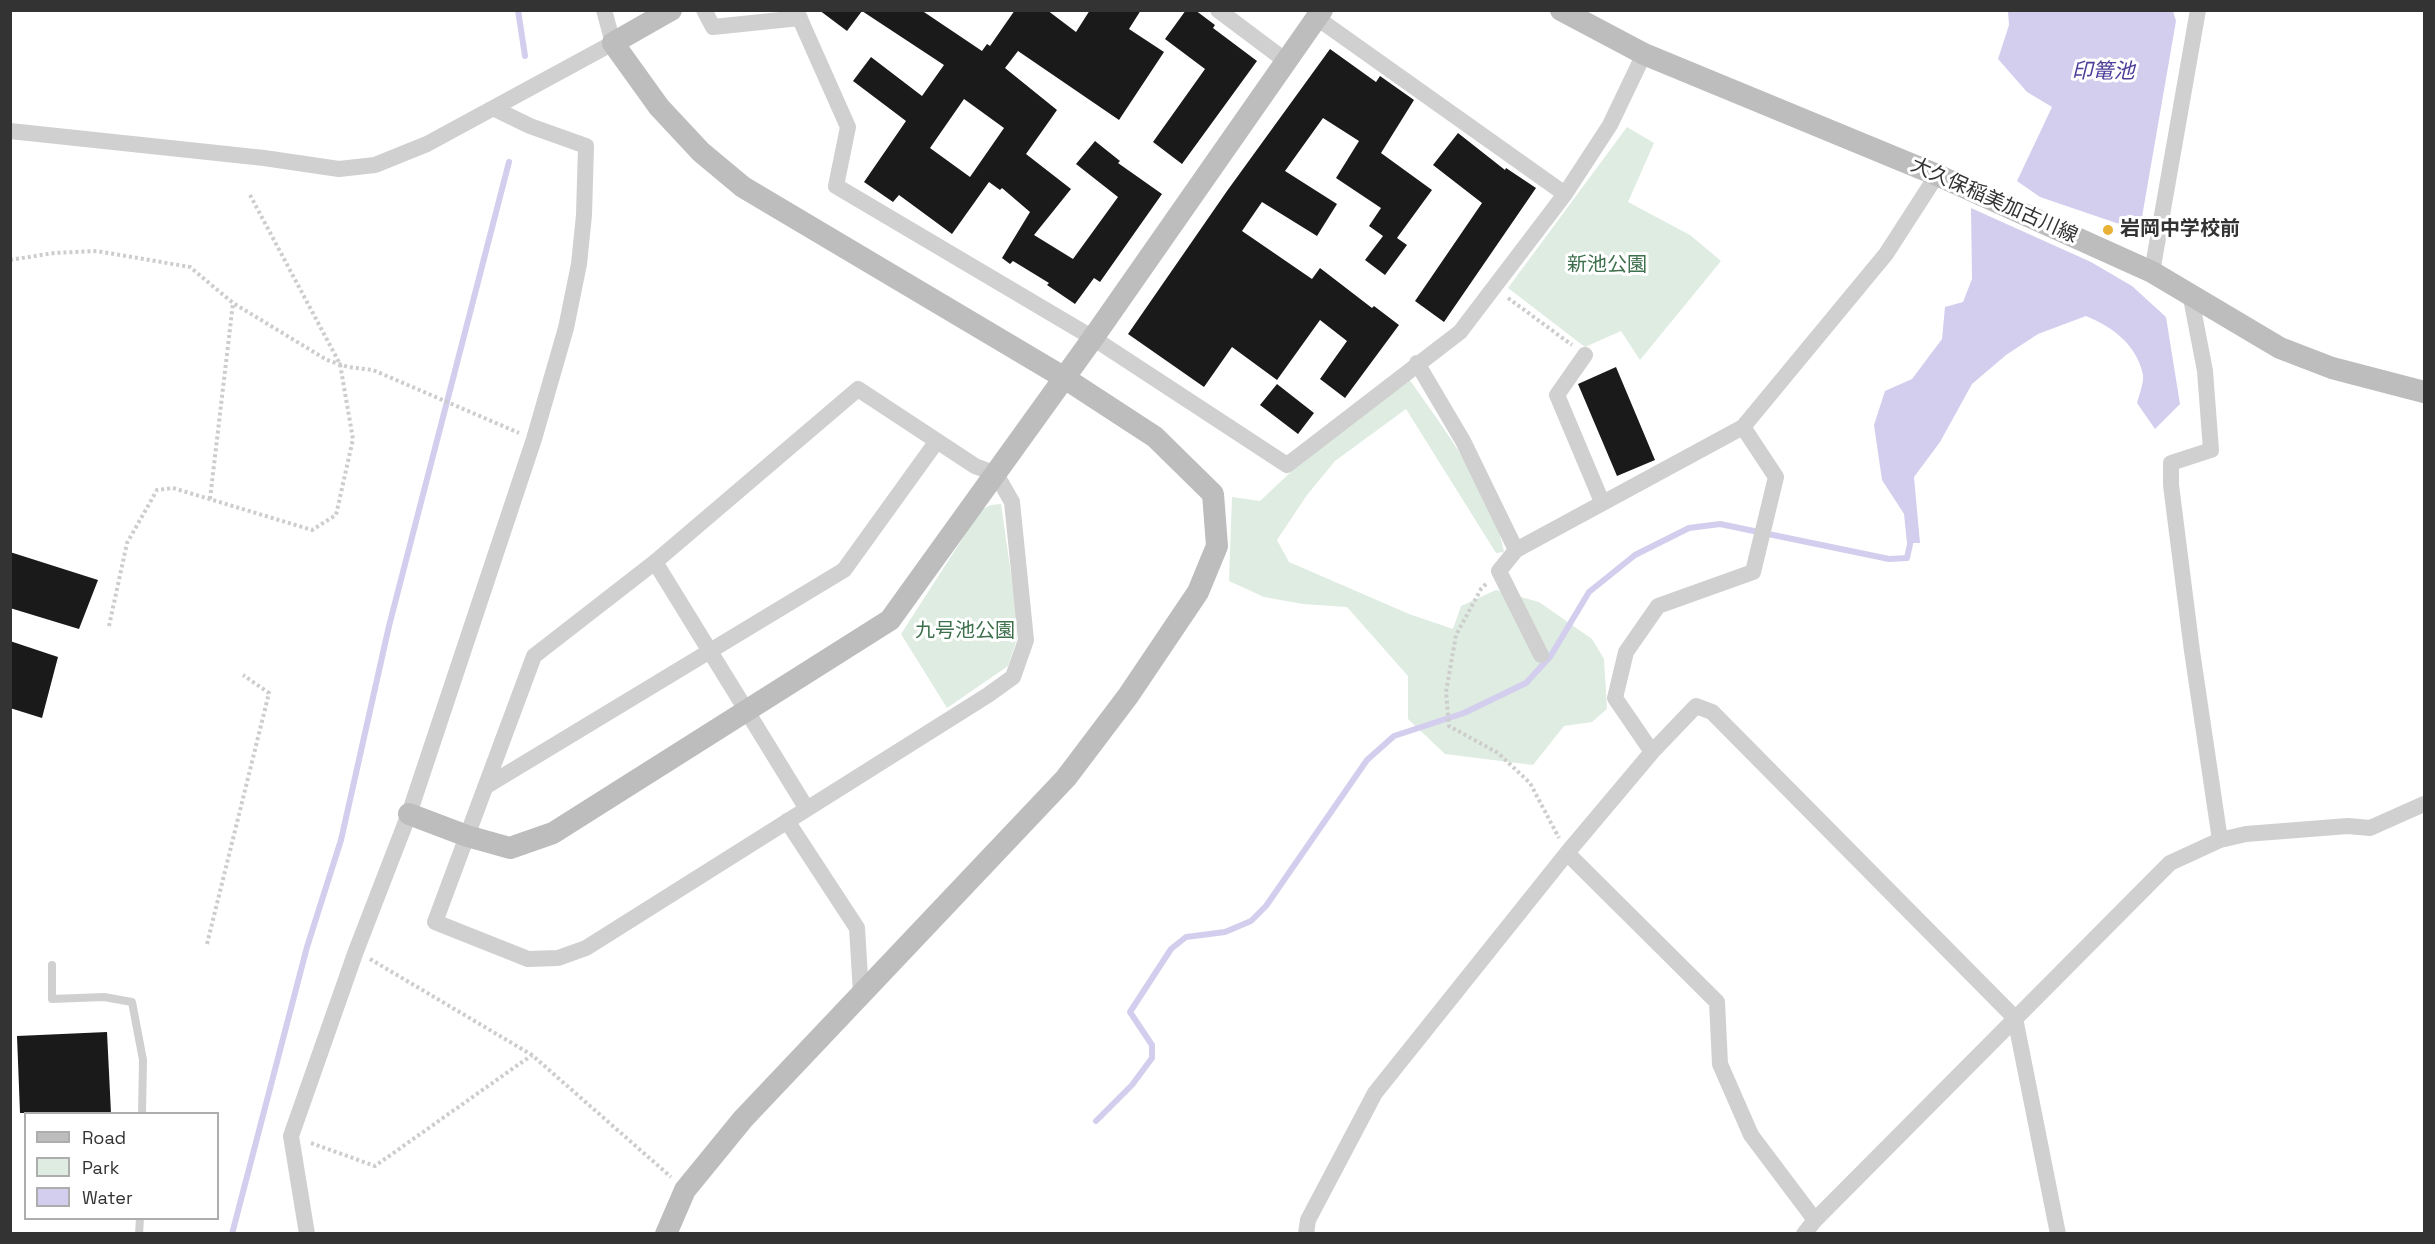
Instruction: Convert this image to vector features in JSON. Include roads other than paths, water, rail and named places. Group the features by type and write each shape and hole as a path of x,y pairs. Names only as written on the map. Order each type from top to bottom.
{"street":[{"path":"604,10 613,42 659,107 701,152 743,187 1064,377 1155,437 1213,494 1217,546 1198,592 1128,696 1066,778 743,1119 686,1190 666,1233"},
{"path":"10,131 264,158 339,169 375,165 427,144 671,10"},
{"path":"704,10 713,27 798,14 848,127 836,186 1093,338 1287,465 1460,332 1565,194 1610,125 1644,54"},
{"path":"1218,10 1286,62"},
{"name":"大久保稲美加古川線","path":"1561,10 1644,54 1937,175 2152,272 2280,348 2332,368 2424,392"},
{"path":"2152,272 2198,10"},
{"path":"409,814 467,836 510,848 553,833 890,620 1093,338 1319,14 1565,194"},
{"path":"307,1233 291,1136 356,951 409,814 534,439 566,328 579,264 584,215 586,146 530,126 493,108"},
{"path":"1541,655 1499,571 1516,550 1743,427 1886,254 1937,175"},
{"path":"2190,293 2205,371 2211,450 2171,463 2171,485 2192,651 2220,840"},
{"path":"1585,355 1557,395 1602,502"},
{"path":"1417,363 1463,441 1516,550"},
{"path":"858,389 975,466 996,474 1012,502 1026,640 1013,677 988,695 585,948 558,958 528,959 435,922 534,657 655,562 858,389"},
{"path":"1652,752 1615,698 1626,652 1658,606 1753,572 1776,477 1743,427"},
{"path":"485,787 844,570 937,441"},
{"path":"655,562 745,712 807,809"},
{"path":"1306,1233 1308,1220 1375,1093 1567,853 1652,752 1696,706 1712,712 2015,1018 2058,1233"},
{"path":"1804,1233 2170,863 2220,840 2257,833 2349,826 2370,828 2424,804"},
{"path":"787,821 857,928 861,993"},
{"path":"1567,853 1717,1002 1720,1064 1751,1135 1815,1220"}],"lane":[{"path":"52,965 52,999 104,997 132,1002 142,1060 141,1112"}],"water":[{"name":"印篭池","path":"2008,11 2173,11 2176,21 2142,217 2128,227 2040,197 2017,181 2052,107 2027,92 1998,59 2009,25"},
{"path":"1971,208 2091,262 2132,286 2166,317 2180,404 2155,429 2137,403 2143,378 2140,364 2122,338 2096,320 2086,316 2038,334 2006,355 1972,384 1940,442 1914,477 1920,543 1907,543 1904,514 1882,480 1874,425 1885,391 1912,379 1942,339 1945,307 1963,302 1972,279"}],"waterway":[{"path":"518,10 525,56"},
{"path":"232,1234 307,947 341,840 389,626 509,162"},
{"path":"1096,1121 1132,1085 1152,1058 1152,1045 1130,1012 1171,949 1186,937 1225,932 1251,921 1266,906 1367,760 1394,736 1464,713 1526,683 1550,657 1589,592 1635,555 1689,528 1720,524 1889,559 1907,558 1912,535"}],"place":[{"name":"岩岡中学校前","path":"2108,230"}],"park label":[{"name":"新池公園","path":"1607,266"},
{"name":"九号池公園","path":"965,632"}]}
